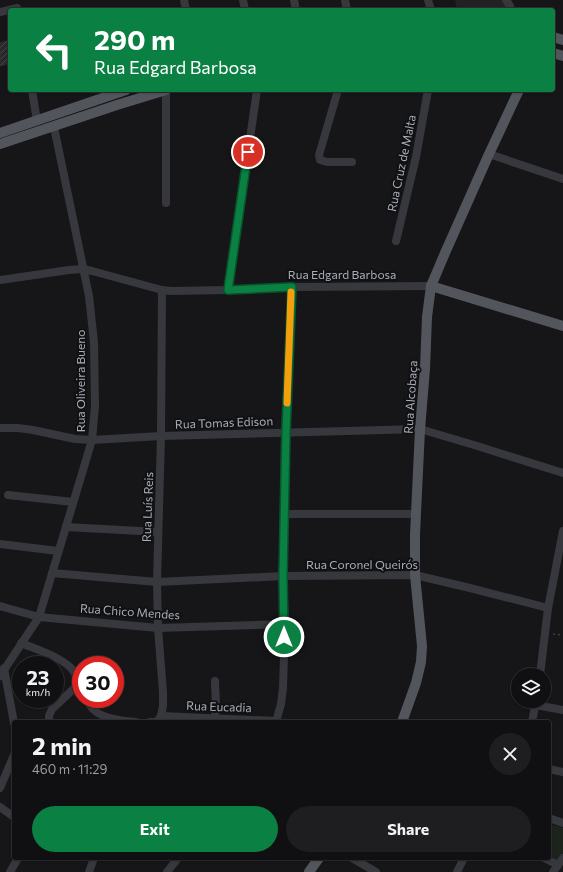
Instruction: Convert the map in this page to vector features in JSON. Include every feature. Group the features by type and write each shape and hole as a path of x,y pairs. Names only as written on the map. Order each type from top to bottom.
{"main road":[{"path":"0,133 120,92"},
{"path":"0,144 159,92"},
{"name":"Rua Alcobaça","path":"403,720 416,683 421,662 422,646 415,575 415,514 427,318 431,286 518,92"},
{"name":"Rua Edgard Barbosa","path":"431,286 563,326"},
{"path":"309,872 318,860"}],"street":[{"path":"32,92 37,121"},
{"path":"166,92 166,203"},
{"path":"228,290 257,92"},
{"path":"337,92 319,158 320,160 327,162 352,162"},
{"name":"Rua Cruz de Malta","path":"396,241 416,157 428,92"},
{"name":"Rua Oliveira Bueno","path":"13,720 2,672 39,617 92,440 95,406 92,316 54,126"},
{"path":"489,154 563,179"},
{"name":"Rua Edgard Barbosa","path":"0,280 83,269 162,290 431,286"},
{"path":"276,720 281,704 283,688 285,624 283,576 284,514 292,287"},
{"name":"Rua Luís Reis","path":"159,720 163,706 158,628 157,582 161,436 162,290"},
{"name":"Rua Tomas Edison","path":"0,428 18,428 75,439 92,440 161,436 420,429 563,473"},
{"path":"8,496 73,502"},
{"path":"284,514 415,514"},
{"path":"66,527 158,532"},
{"path":"541,668 548,608 563,531"},
{"path":"0,544 58,551"},
{"name":"Rua Coronel Queirós","path":"52,573 157,582 283,576 415,575 548,608"},
{"name":"Rua Chico Mendes","path":"0,606 39,617 158,628 285,624"},
{"path":"21,643 59,659 72,669"},
{"path":"214,720 215,681"},
{"path":"49,720 52,709 72,692"},
{"path":"551,707 563,710"},
{"path":"92,708 102,715 124,720"},
{"path":"532,720 535,708"},
{"name":"Rua Eucadia","path":"159,720 214,720"},
{"path":"0,788 12,760"},
{"path":"551,769 563,772"},
{"path":"0,807 12,816"},
{"path":"551,819 563,823"},
{"path":"546,860 555,869 563,858"},
{"path":"10,872 17,860"},
{"path":"89,872 93,860"},
{"path":"167,872 176,860"},
{"path":"355,860 376,872"},
{"path":"460,871 463,860"}],"path":[{"path":"545,632 563,636"}],"shaded area":[{"path":"455,0 512,0 514,8 457,8"},
{"path":"551,825 563,828 563,853 557,860 551,857"}],"building":[{"path":"8,41 8,64 0,66 0,43"}],"slow traffic":[{"path":"287,403 291,292"}],"route":[{"path":"248,152 228,290 292,287 286,432 283,576 285,624 284,637"}]}
